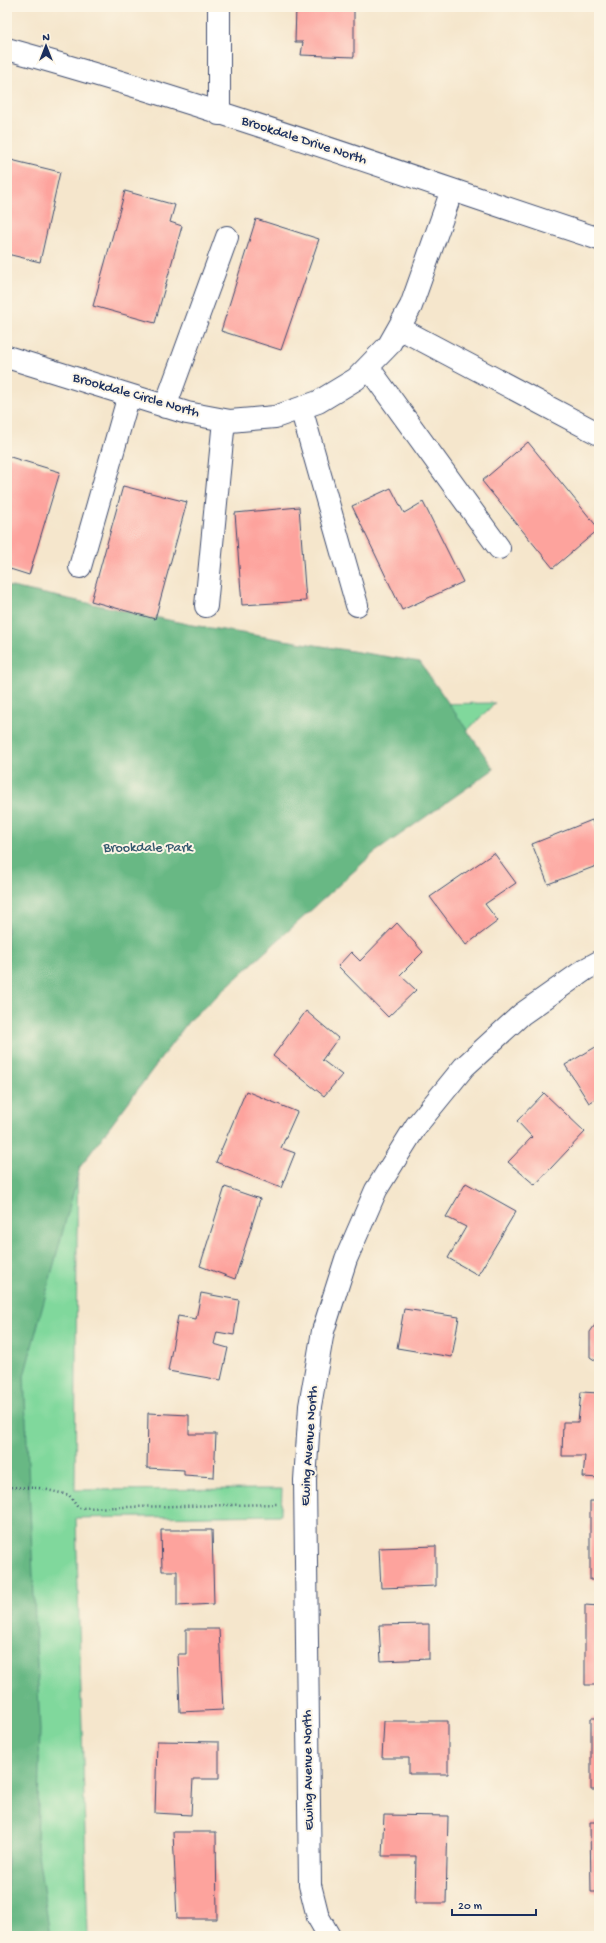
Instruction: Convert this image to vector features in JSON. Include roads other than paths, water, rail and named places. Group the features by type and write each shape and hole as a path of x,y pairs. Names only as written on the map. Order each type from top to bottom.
{"street":[{"path":"219,7 219,114"},
{"name":"Brookdale Drive North","path":"7,49 63,64 219,114 599,239"},
{"name":"Brookdale Circle North","path":"7,357 187,413 224,420 275,417 318,402 356,379 389,345 411,306 452,190"},
{"path":"165,406 227,237"},
{"path":"399,328 599,434"},
{"path":"368,367 499,548"},
{"path":"80,567 129,395"},
{"path":"301,408 357,605"},
{"path":"206,606 224,420"},
{"name":"Ewing Avenue North","path":"330,1936 318,1917 310,1885 305,1480 310,1406 323,1331 346,1260 376,1190 416,1126 464,1067 522,1014 586,969 599,962"}],"park label":[{"name":"Brookdale Park","path":"148,848"}]}
